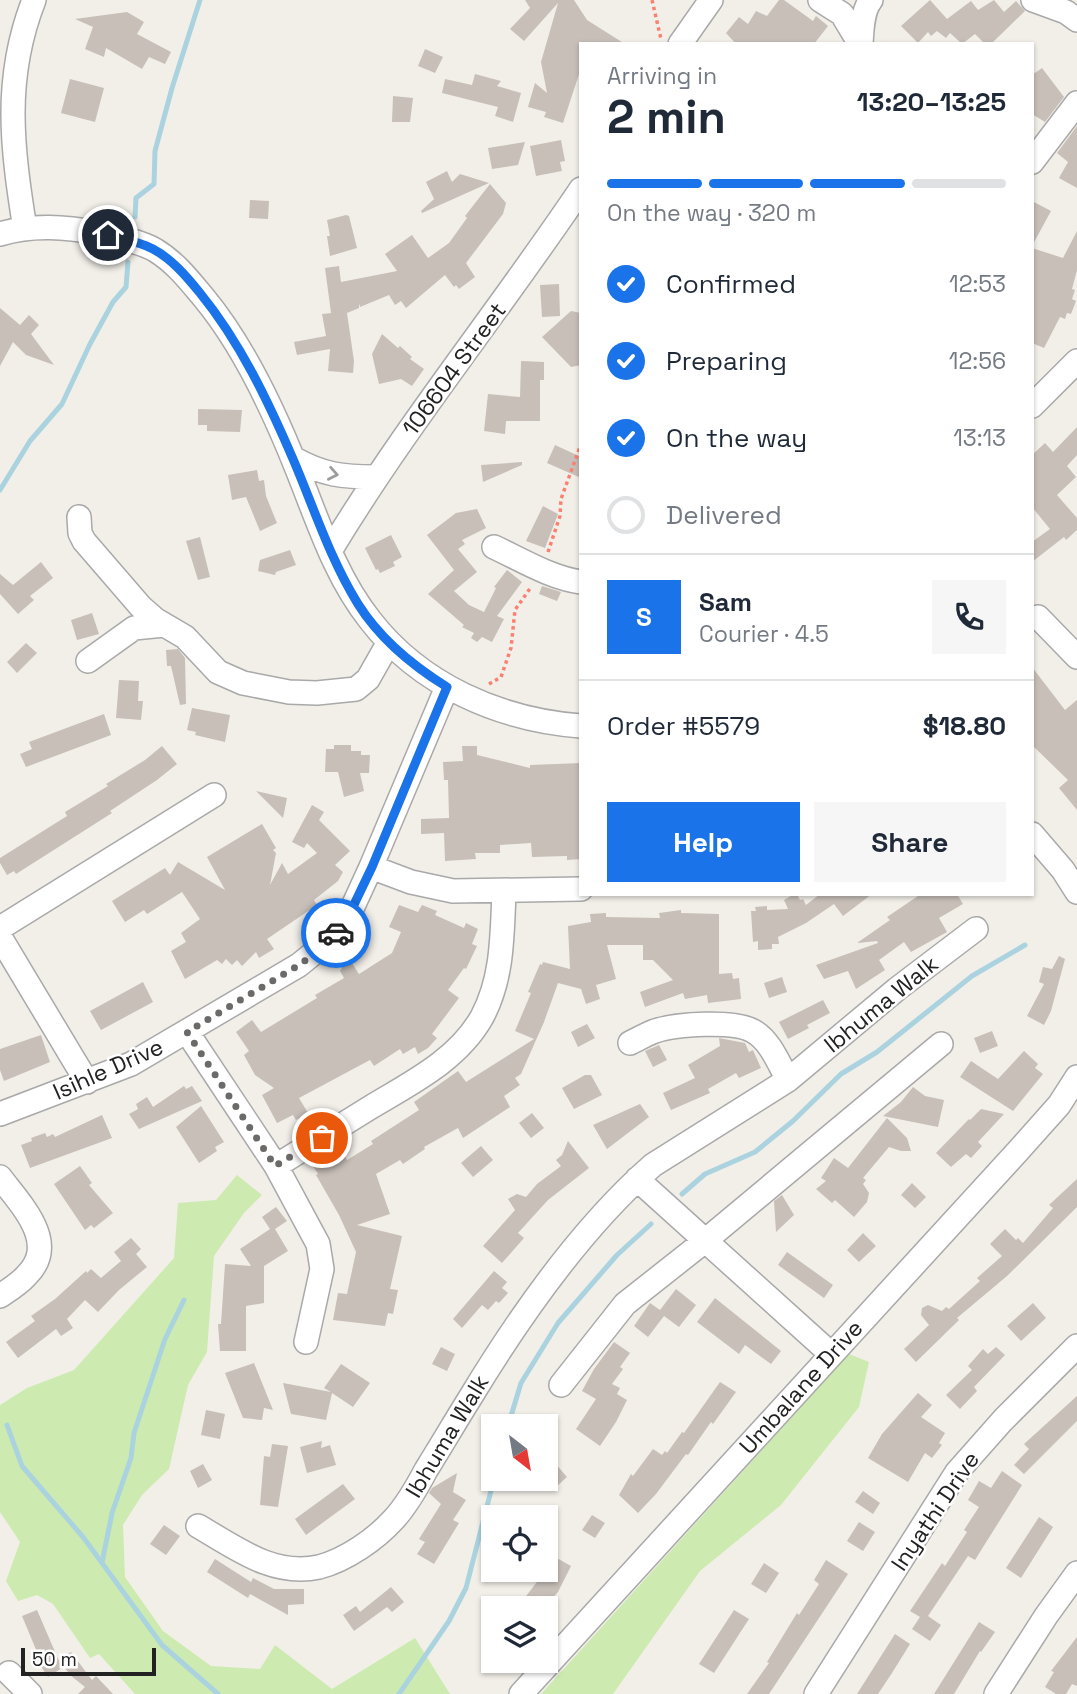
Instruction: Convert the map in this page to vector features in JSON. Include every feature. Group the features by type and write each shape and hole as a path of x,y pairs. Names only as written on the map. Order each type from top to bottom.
{"street":[{"path":"25,229 9,181 13,86 19,45 34,0"},
{"path":"681,42 711,0"},
{"path":"820,0 842,14 859,42"},
{"path":"1033,0 1066,12 1077,20"},
{"path":"842,14 869,2"},
{"path":"860,42 869,2"},
{"path":"1034,159 1077,103"},
{"name":"106604 Street","path":"330,551 377,477 579,192"},
{"path":"0,234 25,229 68,228 151,248 178,269 226,327 252,372 293,458 330,551 359,606 389,642 424,673 489,706 541,721 579,726"},
{"path":"1034,404 1077,361"},
{"path":"293,458 335,476 377,477"},
{"path":"79,517 80,533 84,541 141,607 185,637 223,675 243,683 289,692 347,691 360,687 368,679 389,642"},
{"path":"494,547 542,570 579,582"},
{"path":"1038,617 1077,657"},
{"path":"88,661 134,628 164,625"},
{"name":"Isihle Drive","path":"0,1114 131,1064 321,949 349,915 372,867 447,687"},
{"path":"0,928 214,795"},
{"path":"1034,836 1063,870 1077,892"},
{"path":"372,867 411,882 453,891 579,890"},
{"path":"275,1166 414,1082 461,1046 483,1015 498,971 502,953 503,892"},
{"name":"Ibhuma Walk","path":"198,1526 258,1561 288,1569 320,1566 335,1561 387,1526 404,1507 480,1381 529,1309 569,1256 637,1179 660,1160 788,1080 897,989 976,929"},
{"path":"0,937 87,1082"},
{"path":"631,1043 655,1031 681,1026 727,1025 746,1028 755,1031 767,1044 788,1080"},
{"path":"187,1032 275,1166 313,1232 322,1257 320,1289 306,1342"},
{"path":"561,1385 625,1304 941,1044"},
{"name":"Umbalane Drive","path":"521,1694 1018,1151 1076,1084"},
{"path":"0,1177 32,1219 40,1248 31,1270 0,1296"},
{"path":"637,1179 831,1354"},
{"name":"Inyathi Drive","path":"816,1694 957,1472 1003,1420 1077,1346"},
{"path":"996,1694 1077,1573"},
{"path":"9,1673 30,1694"}],"path":[{"path":"652,0 662,42"}],"green space":[{"path":"237,1175 262,1195 244,1213 214,1256 207,1352 188,1385 169,1469 142,1495 123,1525 125,1577 163,1631 211,1666 260,1669 275,1645 332,1689 415,1638 450,1694 135,1694 99,1654 90,1658 53,1604 37,1595 18,1601 6,1581 20,1542 0,1512 0,1405 27,1388 74,1370 174,1258 178,1203 216,1200"},
{"path":"849,1354 869,1362 859,1407 781,1505 700,1571 613,1694 541,1694"}],"building":[{"path":"525,0 574,0 587,20 622,42 579,42 579,74 563,123 544,117 546,112 528,107 535,83 547,93 541,62 558,3 524,41 510,29 530,8"},
{"path":"779,0 784,0 813,21 816,16 828,26 816,42 734,42 726,33 739,17 748,24 756,11 767,16"},
{"path":"930,0 947,19 971,1 978,10 994,0 1004,12 1016,1 1025,11 993,42 983,42 975,34 965,42 960,42 950,33 946,38 937,31 931,36 928,32 917,42 901,26"},
{"path":"127,12 144,22 137,34 171,52 165,64 149,57 142,69 106,48 104,57 85,49 93,27 75,19"},
{"path":"425,49 443,57 435,73 418,66"},
{"path":"1042,68 1064,97 1045,122 1034,115 1034,74"},
{"path":"475,74 501,81 497,86 521,93 513,122 495,116 498,107 442,93 445,79 472,85"},
{"path":"70,79 104,88 95,122 61,113"},
{"path":"393,96 413,98 410,122 392,122"},
{"path":"1077,126 1077,188 1059,178 1068,162 1057,153"},
{"path":"561,140 565,161 560,162 562,171 536,176 530,146"},
{"path":"525,142 518,165 492,169 488,148"},
{"path":"447,171 452,182 460,174 489,183 422,213 434,199 426,182"},
{"path":"490,184 506,203 503,214 466,263 475,277 459,289 456,285 454,287 445,275 406,308 401,301 395,305 389,295 360,307 359,303 359,308 347,313 354,361 353,373 328,371 330,349 297,355 294,342 326,336 322,314 331,313 325,268 339,266 341,282 397,271 385,254 412,235 428,258 449,243 467,218 465,216"},
{"path":"250,200 269,201 268,219 249,218"},
{"path":"1034,202 1051,211 1034,242"},
{"path":"349,216 357,248 330,256 327,220"},
{"path":"1077,231 1077,270 1072,289 1075,290 1072,299 1076,301 1071,314 1067,313 1065,319 1060,317 1044,348 1034,344 1034,249 1063,258"},
{"path":"559,284 560,316 542,317 540,285"},
{"path":"0,308 20,325 29,315 39,325 31,334 54,365 26,355 13,342 0,366"},
{"path":"571,311 579,313 579,365 571,367 542,337"},
{"path":"382,334 398,348 400,346 412,357 410,359 424,369 412,386 401,379 379,384 372,354"},
{"path":"521,361 544,362 544,380 540,380 540,421 506,421 505,434 484,431 488,394 520,397"},
{"path":"198,409 242,410 240,432 207,431 207,425 198,425"},
{"path":"1077,427 1077,455 1067,466 1076,477 1057,495 1077,518 1077,530 1034,560 1034,541 1050,529 1034,509 1034,453 1045,443 1053,452"},
{"path":"555,445 579,456 579,477 547,463"},
{"path":"522,462 522,465 483,482 481,465"},
{"path":"257,470 259,481 264,480 266,496 277,523 260,531 246,497 232,500 228,475"},
{"path":"543,506 558,514 545,548 526,541"},
{"path":"477,509 486,528 462,540 465,544 458,549 477,572 454,591 469,605 484,612 496,588 494,587 507,570 522,582 497,616 504,619 492,642 482,637 477,642 471,638 474,633 462,627 464,625 428,594 454,570 427,535 456,513"},
{"path":"391,535 402,557 393,562 395,566 380,573 365,548"},
{"path":"200,537 210,577 198,580 186,541"},
{"path":"290,550 296,565 276,572 275,575 258,571 260,560"},
{"path":"41,562 53,578 30,596 34,600 18,614 0,594 0,574 13,585"},
{"path":"542,586 561,592 557,601 539,594"},
{"path":"92,613 99,634 77,640 71,620"},
{"path":"26,643 37,653 17,673 7,662"},
{"path":"178,649 185,658 186,704 180,705 171,666 167,666 166,650"},
{"path":"1034,670 1065,710 1077,700 1077,810 1059,788 1068,780 1034,747"},
{"path":"119,680 139,681 138,701 143,701 141,720 116,718"},
{"path":"192,708 230,715 225,742 195,735 196,732 187,730"},
{"path":"104,714 111,735 26,767 20,754 32,749 29,742"},
{"path":"334,745 351,745 351,751 370,755 369,773 360,773 364,791 344,797 338,772 325,772 326,749 334,749"},
{"path":"162,746 177,764 110,811 112,813 16,874 14,871 7,875 0,858 67,816 65,812 108,786 106,784"},
{"path":"462,746 477,746 477,755 530,768 530,765 579,763 579,859 567,860 567,856 532,857 531,843 500,845 500,853 475,853 476,859 445,861 444,833 421,834 421,819 449,818 448,780 444,780 443,762 463,761"},
{"path":"256,791 287,798 283,818"},
{"path":"312,805 324,812 319,820 350,851 335,865 343,872 338,881 314,900 317,905 267,939 274,949 259,958 256,952 242,966 237,960 232,965 226,959 222,964 217,960 185,979 171,951 186,942 181,933 200,919 182,892 147,914 144,910 125,922 112,901 165,868 170,875 178,862 225,890 207,857 262,824 276,848 273,850 276,853 270,885 282,863 288,874 317,853 307,843 304,848 292,842"},
{"path":"798,896 806,905 817,896 869,896 843,916 834,904 806,923 778,937 779,944 772,944 772,949 758,950 758,941 753,942 751,911 756,911 755,907 767,906 767,910 788,909 784,900"},
{"path":"918,896 958,896 963,904 939,918 947,932 911,952 904,942 879,960 885,970 856,989 848,971 824,979 816,965 878,943 857,943 890,920 887,917"},
{"path":"399,905 418,912 422,905 437,911 435,915 464,928 466,923 478,929 472,944 477,946 466,969 464,968 448,990 459,998 432,1034 437,1038 418,1054 415,1047 403,1054 400,1049 374,1066 370,1060 299,1098 308,1113 296,1120 293,1115 277,1123 262,1095 274,1088 255,1075 244,1055 249,1051 236,1032 252,1020 261,1032 317,998 315,995 344,978 340,971 348,957 359,974 392,953 401,932 389,927"},
{"path":"681,910 681,913 719,914 719,974 732,973 733,979 739,978 741,999 708,1003 707,995 685,999 683,993 645,1007 640,992 673,980 653,960 643,960 643,945 607,945 616,979 596,985 600,999 586,1004 581,989 558,983 521,1074 515,1078 520,1085 504,1096 510,1107 463,1138 458,1128 424,1147 425,1149 403,1164 400,1160 376,1174 390,1214 357,1225 402,1236 390,1289 398,1290 393,1314 388,1313 385,1326 333,1320 338,1293 347,1294 356,1252 310,1161 334,1147 337,1152 341,1150 347,1160 419,1110 414,1102 458,1071 466,1082 534,1039 515,1031 540,964 543,962 570,969 568,926 591,922 590,914 660,918 659,913"},
{"path":"1059,956 1065,959 1051,1011 1044,1025 1027,1016 1044,984 1039,982 1043,967 1052,969"},
{"path":"782,977 787,992 769,998 764,983"},
{"path":"143,982 153,1002 101,1030 90,1011"},
{"path":"823,1000 830,1013 788,1039 779,1022"},
{"path":"587,1024 595,1038 578,1047 571,1032"},
{"path":"992,1031 998,1046 980,1053 974,1038"},
{"path":"41,1035 50,1062 4,1081 0,1070 0,1049"},
{"path":"719,1038 745,1043 749,1052 753,1050 761,1068 739,1078 736,1073 708,1089 710,1093 671,1110 663,1093 695,1078 688,1065 720,1046"},
{"path":"659,1045 667,1060 653,1067 645,1051"},
{"path":"1024,1051 1038,1064 1035,1068 1043,1074 1013,1111 960,1077 971,1061 998,1079"},
{"path":"585,1075 591,1075 602,1095 574,1109 562,1088"},
{"path":"184,1086 186,1089 192,1086 202,1101 139,1129 129,1114 138,1109 136,1104 147,1097 153,1107"},
{"path":"913,1087 925,1096 944,1100 938,1127 883,1116 901,1102"},
{"path":"640,1104 649,1117 607,1149 593,1125"},
{"path":"201,1106 224,1142 215,1147 217,1151 199,1163 176,1127"},
{"path":"981,1109 1004,1114 978,1142 982,1146 971,1158 966,1154 951,1167 936,1153"},
{"path":"532,1113 544,1128 531,1138 519,1123"},
{"path":"102,1115 112,1138 30,1168 21,1145 45,1133 47,1137 53,1134 55,1137"},
{"path":"887,1118 907,1138 911,1151 889,1147 863,1178 866,1180 863,1184 869,1193 867,1202 854,1217 835,1200 832,1203 816,1189 826,1181 821,1178 834,1158 848,1168"},
{"path":"568,1141 589,1168 548,1200 518,1233 524,1238 502,1263 483,1246 515,1210 508,1199 517,1194 526,1197 537,1184 561,1166 556,1160 562,1155"},
{"path":"481,1146 493,1160 473,1177 461,1163"},
{"path":"80,1166 92,1183 89,1185 113,1213 94,1228 91,1225 85,1230 54,1184"},
{"path":"1077,1179 1077,1207 1007,1276 957,1318 959,1320 916,1362 904,1349 929,1325 921,1315 922,1308 928,1305 942,1311 946,1307 949,1309 980,1281 977,1278 1002,1256 990,1244 1005,1229 1023,1243 1053,1208 1049,1205"},
{"path":"912,1183 926,1197 915,1208 901,1195"},
{"path":"782,1195 794,1215 776,1232 774,1201"},
{"path":"276,1207 287,1221 275,1229 288,1251 264,1266 264,1303 246,1306 246,1351 220,1351 218,1324 221,1324 225,1264 251,1266 240,1249 270,1229 262,1217"},
{"path":"863,1233 876,1246 859,1262 847,1250"},
{"path":"131,1238 141,1249 136,1254 147,1267 98,1312 85,1300 67,1319 73,1328 61,1336 56,1329 18,1358 6,1342 35,1321 31,1316 86,1271 87,1273 91,1269 101,1278 121,1261 114,1252"},
{"path":"787,1252 833,1285 824,1298 778,1265"},
{"path":"494,1271 507,1282 502,1288 508,1293 488,1310 482,1305 462,1328 453,1319"},
{"path":"676,1289 696,1305 679,1327 664,1316 648,1337 634,1326 650,1303 660,1310"},
{"path":"715,1298 781,1351 771,1364 745,1345 739,1354 697,1322"},
{"path":"1033,1303 1046,1318 1021,1341 1007,1326"},
{"path":"614,1342 630,1353 612,1384 620,1388 617,1394 627,1400 600,1446 576,1429 596,1399 582,1391"},
{"path":"441,1347 455,1354 447,1371 432,1364"},
{"path":"996,1347 1005,1355 974,1387 977,1391 960,1409 946,1395 972,1370 968,1366 983,1349 988,1354"},
{"path":"254,1363 273,1410 264,1408 262,1420 243,1418 225,1373"},
{"path":"341,1364 370,1383 353,1407 332,1393 326,1420 291,1414 283,1383 331,1392 324,1388"},
{"path":"720,1382 736,1392 688,1455 686,1454 638,1513 619,1495 631,1474 633,1476 653,1449 662,1455 665,1451 667,1453"},
{"path":"918,1393 932,1405 921,1417 945,1433 939,1443 942,1445 932,1458 925,1453 908,1482 868,1458 882,1434"},
{"path":"1077,1396 1077,1421 1024,1474 1014,1465 1029,1449 1024,1444"},
{"path":"206,1410 225,1414 220,1439 201,1435"},
{"path":"322,1441 321,1448 330,1445 336,1465 307,1473 300,1447"},
{"path":"272,1444 288,1446 278,1507 260,1505 264,1456 270,1457"},
{"path":"203,1464 212,1480 198,1488 190,1471"},
{"path":"558,1466 567,1477 558,1485"},
{"path":"1002,1471 1022,1485 975,1560 968,1556 928,1616 941,1625 930,1641 912,1629 920,1617 910,1611 942,1563 945,1566 967,1532 964,1530 979,1507 968,1500 979,1481 991,1488"},
{"path":"457,1473 453,1492 466,1500 453,1520 459,1523 434,1564 417,1554 425,1542 419,1539 441,1504 429,1493 432,1488"},
{"path":"343,1484 355,1499 306,1535 295,1519"},
{"path":"863,1491 880,1503 873,1514 855,1502"},
{"path":"592,1515 605,1523 595,1538 582,1530"},
{"path":"1039,1517 1053,1527 1021,1578 1006,1568"},
{"path":"859,1522 875,1532 863,1551 847,1541"},
{"path":"164,1525 180,1536 166,1555 150,1544"},
{"path":"215,1559 251,1582 253,1578 274,1589 304,1589 304,1604 288,1605 288,1615 250,1594 248,1598 207,1572"},
{"path":"558,1559 571,1566 554,1596 526,1596 537,1582 558,1582"},
{"path":"826,1560 848,1574 769,1694 747,1694 769,1663 767,1662 797,1613 799,1615 819,1584 814,1580"},
{"path":"764,1563 779,1573 766,1593 751,1584"},
{"path":"391,1587 404,1602 392,1612 387,1607 354,1631 343,1615 356,1606 360,1612"},
{"path":"37,1610 62,1668 48,1677 40,1665 42,1664 22,1616"},
{"path":"734,1610 749,1619 714,1673 699,1664"},
{"path":"979,1622 995,1632 954,1694 934,1694"},
{"path":"895,1634 910,1644 892,1673 878,1694 857,1694"},
{"path":"1077,1637 1077,1686 1072,1684 1066,1694 1056,1694 1045,1687 1054,1672 1051,1671"},
{"path":"71,1652 92,1680 96,1676 113,1694 78,1694 85,1687 70,1675 59,1660"}],"waterway":[{"path":"135,217 136,198 154,184 155,151 200,0"},
{"path":"0,490 30,441 62,404 90,344 113,302 126,287 128,262"},
{"path":"682,1194 705,1174 755,1152 793,1121 841,1074 877,1052 972,976 1025,945"},
{"path":"512,1414 521,1383 558,1323 617,1255 651,1224"},
{"path":"102,1563 112,1513 131,1458 134,1433 165,1339 184,1300"},
{"path":"7,1425 22,1466 83,1537 162,1645 218,1694"},
{"path":"399,1694 449,1621 466,1588 491,1491"}],"way so far":[{"path":"322,1138 275,1166 187,1032 299,965 321,949 336,933"}],"route":[{"path":"108,235 158,252 190,281 210,304 252,372 293,458 330,551 359,606 405,657 447,687 372,867 349,915 336,933"}]}
